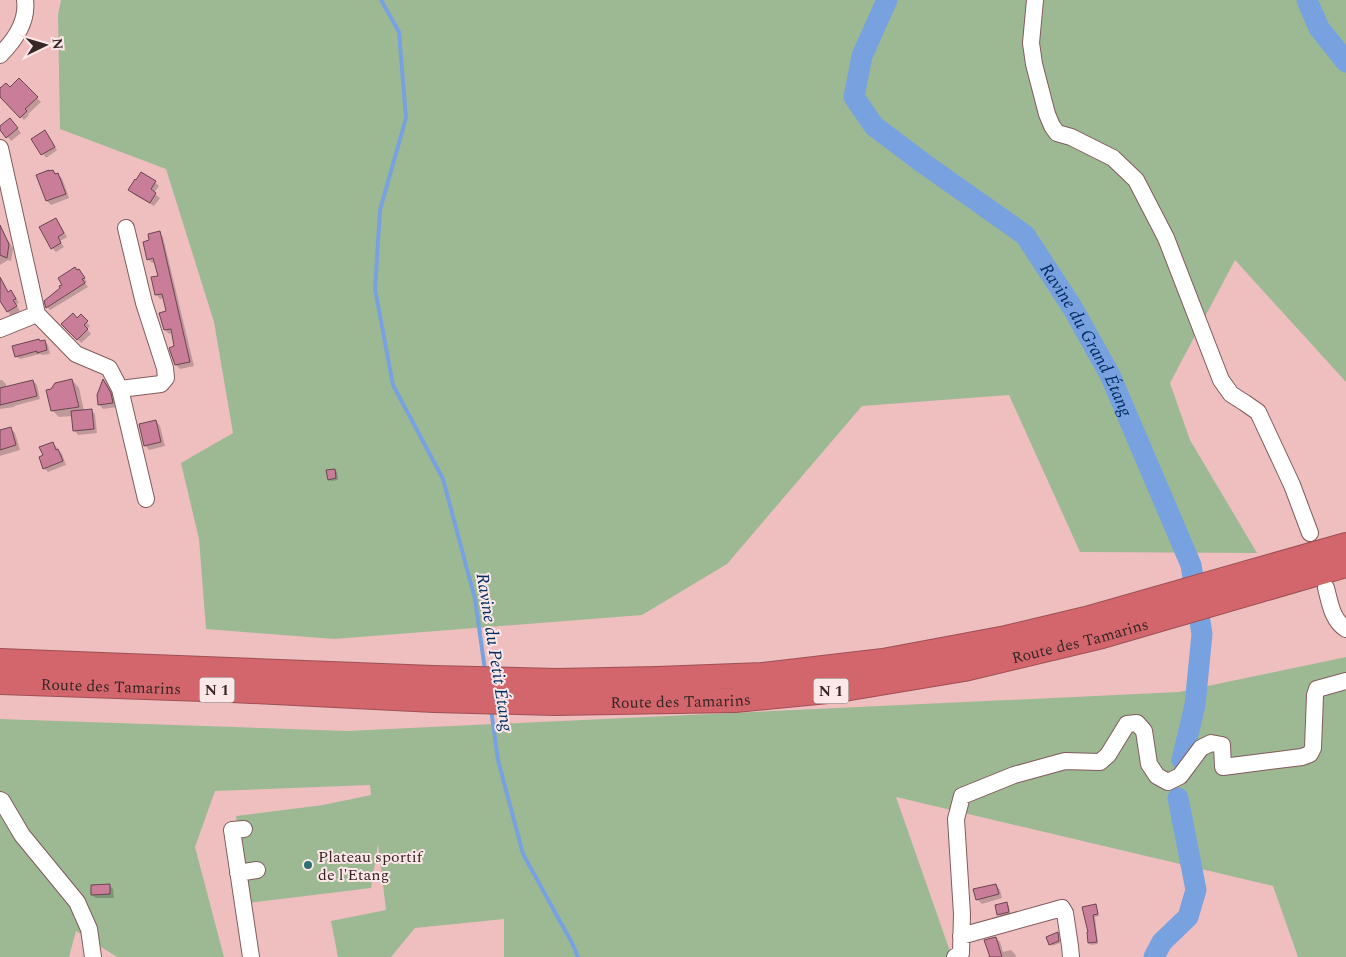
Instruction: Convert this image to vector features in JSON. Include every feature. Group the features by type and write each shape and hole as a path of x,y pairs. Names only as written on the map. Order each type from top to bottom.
{"highway":[{"name":"Route des Tamarins","path":"0,682 232,690 433,689 556,692 736,700 838,690 964,669 1102,636 1298,569 1346,545"},
{"name":"Route des Tamarins","path":"556,692 657,679 762,675 883,661 1006,638 1298,569 1346,565"},
{"name":"Route des Tamarins","path":"0,661 433,689"}],"street":[{"path":"0,55 20,31 25,18 25,0"},
{"path":"1035,0 1031,42 1034,64 1052,126 1057,133 1071,137 1113,158 1136,180 1166,238 1221,380 1231,394 1258,412 1292,485 1310,533"},
{"path":"0,148 37,314 76,354 109,368 120,388 146,499"},
{"path":"120,388 161,384 166,378 165,368 144,303 126,228"},
{"path":"0,329 37,314"},
{"path":"1326,588 1334,617 1346,629"},
{"path":"955,957 961,953 962,914 956,819 962,796 1014,775 1065,760 1100,762 1108,755 1127,724 1137,723 1144,731 1149,764 1157,776 1168,782 1180,776 1201,748 1211,743 1222,745 1223,767 1302,757 1310,754 1313,748 1315,694 1317,688 1346,681"},
{"path":"0,800 2,800 22,835 76,902 88,929 93,957"},
{"path":"244,829 232,830 251,957"},
{"path":"238,873 257,870"},
{"path":"961,936 1062,908 1065,913 1071,957"}],"green space":[{"path":"61,0 1346,0 1346,382 1235,260 1170,383 1190,440 1257,553 1080,552 1009,395 862,406 727,564 642,615 334,639 206,629 199,539 181,463 233,433 214,322 166,169 60,129 58,15"},
{"path":"1346,657 1346,957 1298,957 1273,886 896,797 952,957 504,957 504,919 415,928 391,957 338,957 331,921 386,910 378,844 371,888 247,903 236,816 323,805 371,795 370,785 215,791 195,847 224,957 117,957 76,931 69,957 0,957 0,719 347,731 1179,692"}],"building":[{"path":"19,78 38,97 25,109 27,111 20,118 0,97 0,88 6,83 10,87"},
{"path":"10,118 18,128 6,138 0,130 0,126"},
{"path":"45,130 55,147 41,155 31,139"},
{"path":"53,170 55,174 58,173 66,194 46,201 36,175"},
{"path":"141,172 156,181 151,189 156,193 150,203 128,190"},
{"path":"56,218 64,233 58,237 61,243 51,249 39,227"},
{"path":"0,225 9,244 7,258 0,255"},
{"path":"160,231 190,362 175,365 169,348 174,346 171,329 164,330 159,313 166,311 162,294 155,295 151,277 158,276 153,258 147,260 143,242 149,240 148,234"},
{"path":"75,267 77,270 79,269 85,278 82,279 85,283 46,308 44,301 62,285 58,278"},
{"path":"0,277 8,292 11,290 16,299 13,300 17,306 7,312 0,301"},
{"path":"73,313 77,318 81,314 88,321 84,325 88,329 77,340 61,324"},
{"path":"39,339 40,341 45,340 47,350 15,357 12,346"},
{"path":"72,379 79,407 51,411 46,390 51,389 55,383"},
{"path":"103,379 111,393 113,403 98,405 97,395"},
{"path":"33,380 37,396 0,405 0,388"},
{"path":"92,409 94,429 73,431 71,411"},
{"path":"156,420 161,442 144,446 139,424"},
{"path":"11,427 16,445 0,450 0,430"},
{"path":"53,442 63,461 43,469 39,457 43,455 39,447"},
{"path":"335,469 336,478 328,480 326,470"},
{"path":"110,884 110,894 91,895 91,885"},
{"path":"996,884 999,894 976,900 973,889"},
{"path":"1007,902 1009,912 997,915 995,905"},
{"path":"1096,904 1098,914 1093,915 1097,942 1088,943 1088,932 1082,907"},
{"path":"1058,932 1059,941 1049,945 1046,937"},
{"path":"996,937 1002,957 990,957 984,940"}],"waterway":[{"name":"Ravine du Petit Étang","path":"381,0 399,32 406,118 380,210 375,289 393,385 443,479 475,599 485,670"},
{"name":"Ravine du Grand Étang","path":"887,0 862,56 854,97 874,126 1025,235 1072,307 1110,375 1191,565 1202,634 1195,705 1182,760"},
{"path":"1307,0 1319,28 1346,62"},
{"name":"Ravine du Petit Étang","path":"491,709 498,760 523,854 578,957"},
{"name":"Ravine du Grand Étang","path":"1154,957 1162,942 1188,917 1196,890 1178,798"}],"place":[{"name":"Plateau sportif de l'Etang","path":"308,865"}]}
